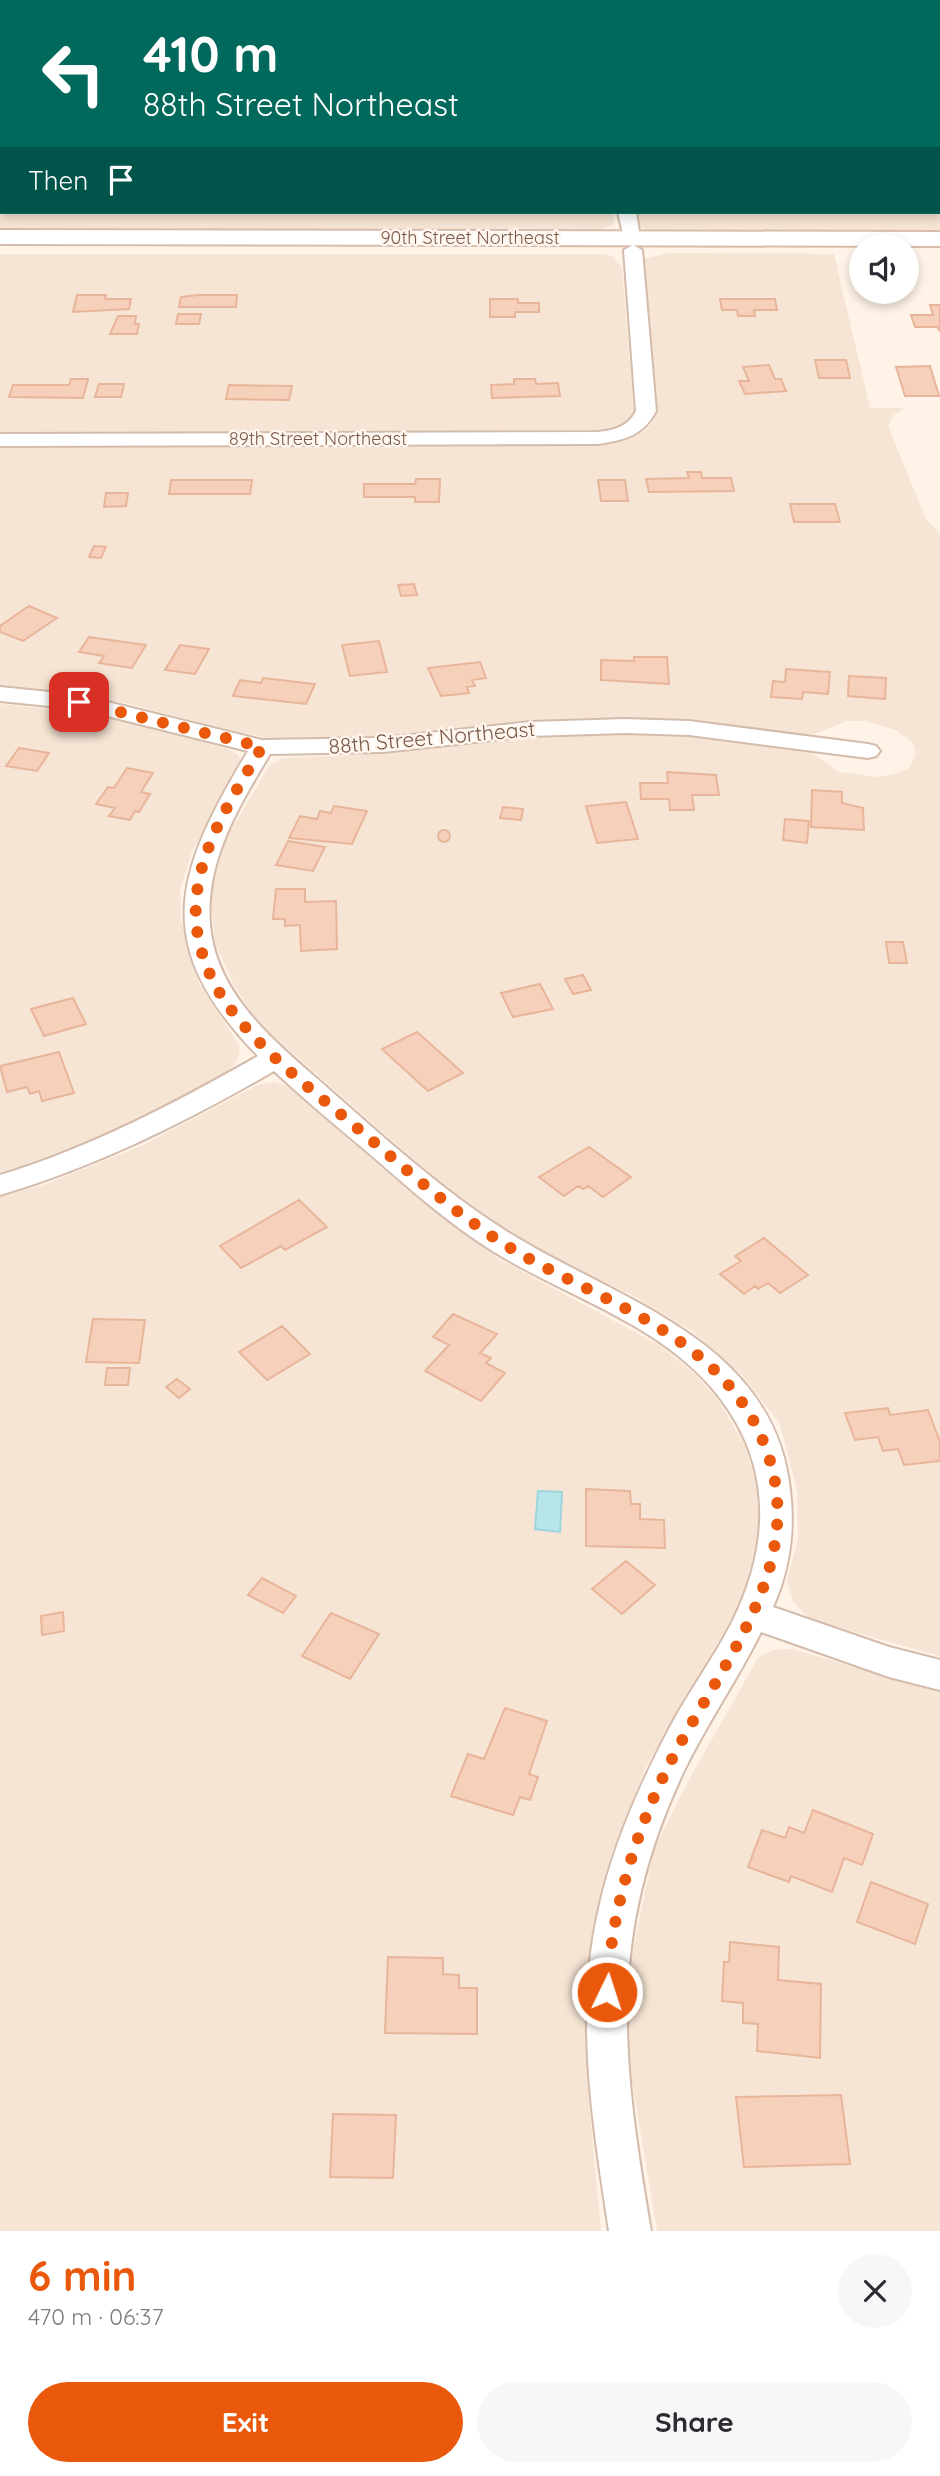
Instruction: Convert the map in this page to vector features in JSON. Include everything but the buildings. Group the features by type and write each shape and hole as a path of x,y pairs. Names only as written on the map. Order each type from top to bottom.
{"main road":[{"name":"90th Street Northeast","path":"0,237 632,244 849,251"},
{"name":"90th Street Northeast","path":"0,250 940,239"},
{"path":"919,251 940,251"}],"street":[{"path":"627,214 632,244"},
{"name":"89th Street Northeast","path":"0,440 598,438 621,435 642,422 646,411 632,244"},
{"name":"88th Street Northeast","path":"0,694 79,702 262,747 383,745 530,729 625,726 689,728 868,751"},
{"path":"262,747 218,822 197,891 196,922 203,957 221,995 277,1057 458,1213 513,1250 665,1329 700,1356 737,1395 765,1446 778,1500 776,1543 768,1582 668,1766 634,1851 615,1921 608,1966 607,2029 615,2134 630,2231"},
{"path":"0,1185 103,1150 173,1117 277,1057"},
{"path":"752,1614 889,1662 940,1675"}],"shaded area":[{"path":"0,214 614,214 613,224 600,232 0,233"},
{"path":"636,214 940,214 940,233 655,232 639,227"},
{"path":"670,253 834,254 870,408 905,408 894,415 888,426 926,519 940,534 940,1656 811,1620 793,1602 787,1580 798,1539 797,1491 780,1424 741,1374 692,1331 630,1294 558,1261 512,1234 434,1177 257,1022 234,985 215,944 211,897 225,840 269,766 282,758 377,754 589,733 633,732 802,750 812,753 839,772 879,777 899,773 910,767 916,754 913,743 896,730 864,721 847,721 814,734 796,735 693,721 581,718 362,739 269,738 125,703 62,692 0,687 0,446 599,444 630,439 646,430 654,419 643,259"},
{"path":"0,254 612,256 622,268 634,412 621,428 605,432 0,435"},
{"path":"0,704 80,712 124,720 228,749 238,755 240,760 191,854 180,890 181,919 199,983 240,1047 238,1058 230,1070 218,1078 115,1132 0,1173"},
{"path":"274,1082 289,1087 395,1179 499,1259 659,1345 696,1375 719,1401 745,1446 758,1489 760,1531 743,1598 646,1767 609,1862 586,1969 587,2081 601,2231 0,2231 0,1196 46,1184 141,1146 258,1085"},
{"path":"792,1649 940,1691 940,2231 657,2231 626,2045 633,1950 654,1849 691,1776 758,1658 773,1650"}],"water":[{"path":"538,1491 562,1492 560,1532 535,1529"}],"route":[{"path":"79,702 262,747 218,822 197,891 196,922 203,957 221,995 255,1036 320,1097 458,1213 513,1250 665,1329 700,1356 737,1395 765,1446 778,1500 776,1543 768,1582 711,1692 668,1766 634,1851 615,1921 607,1992"}]}
